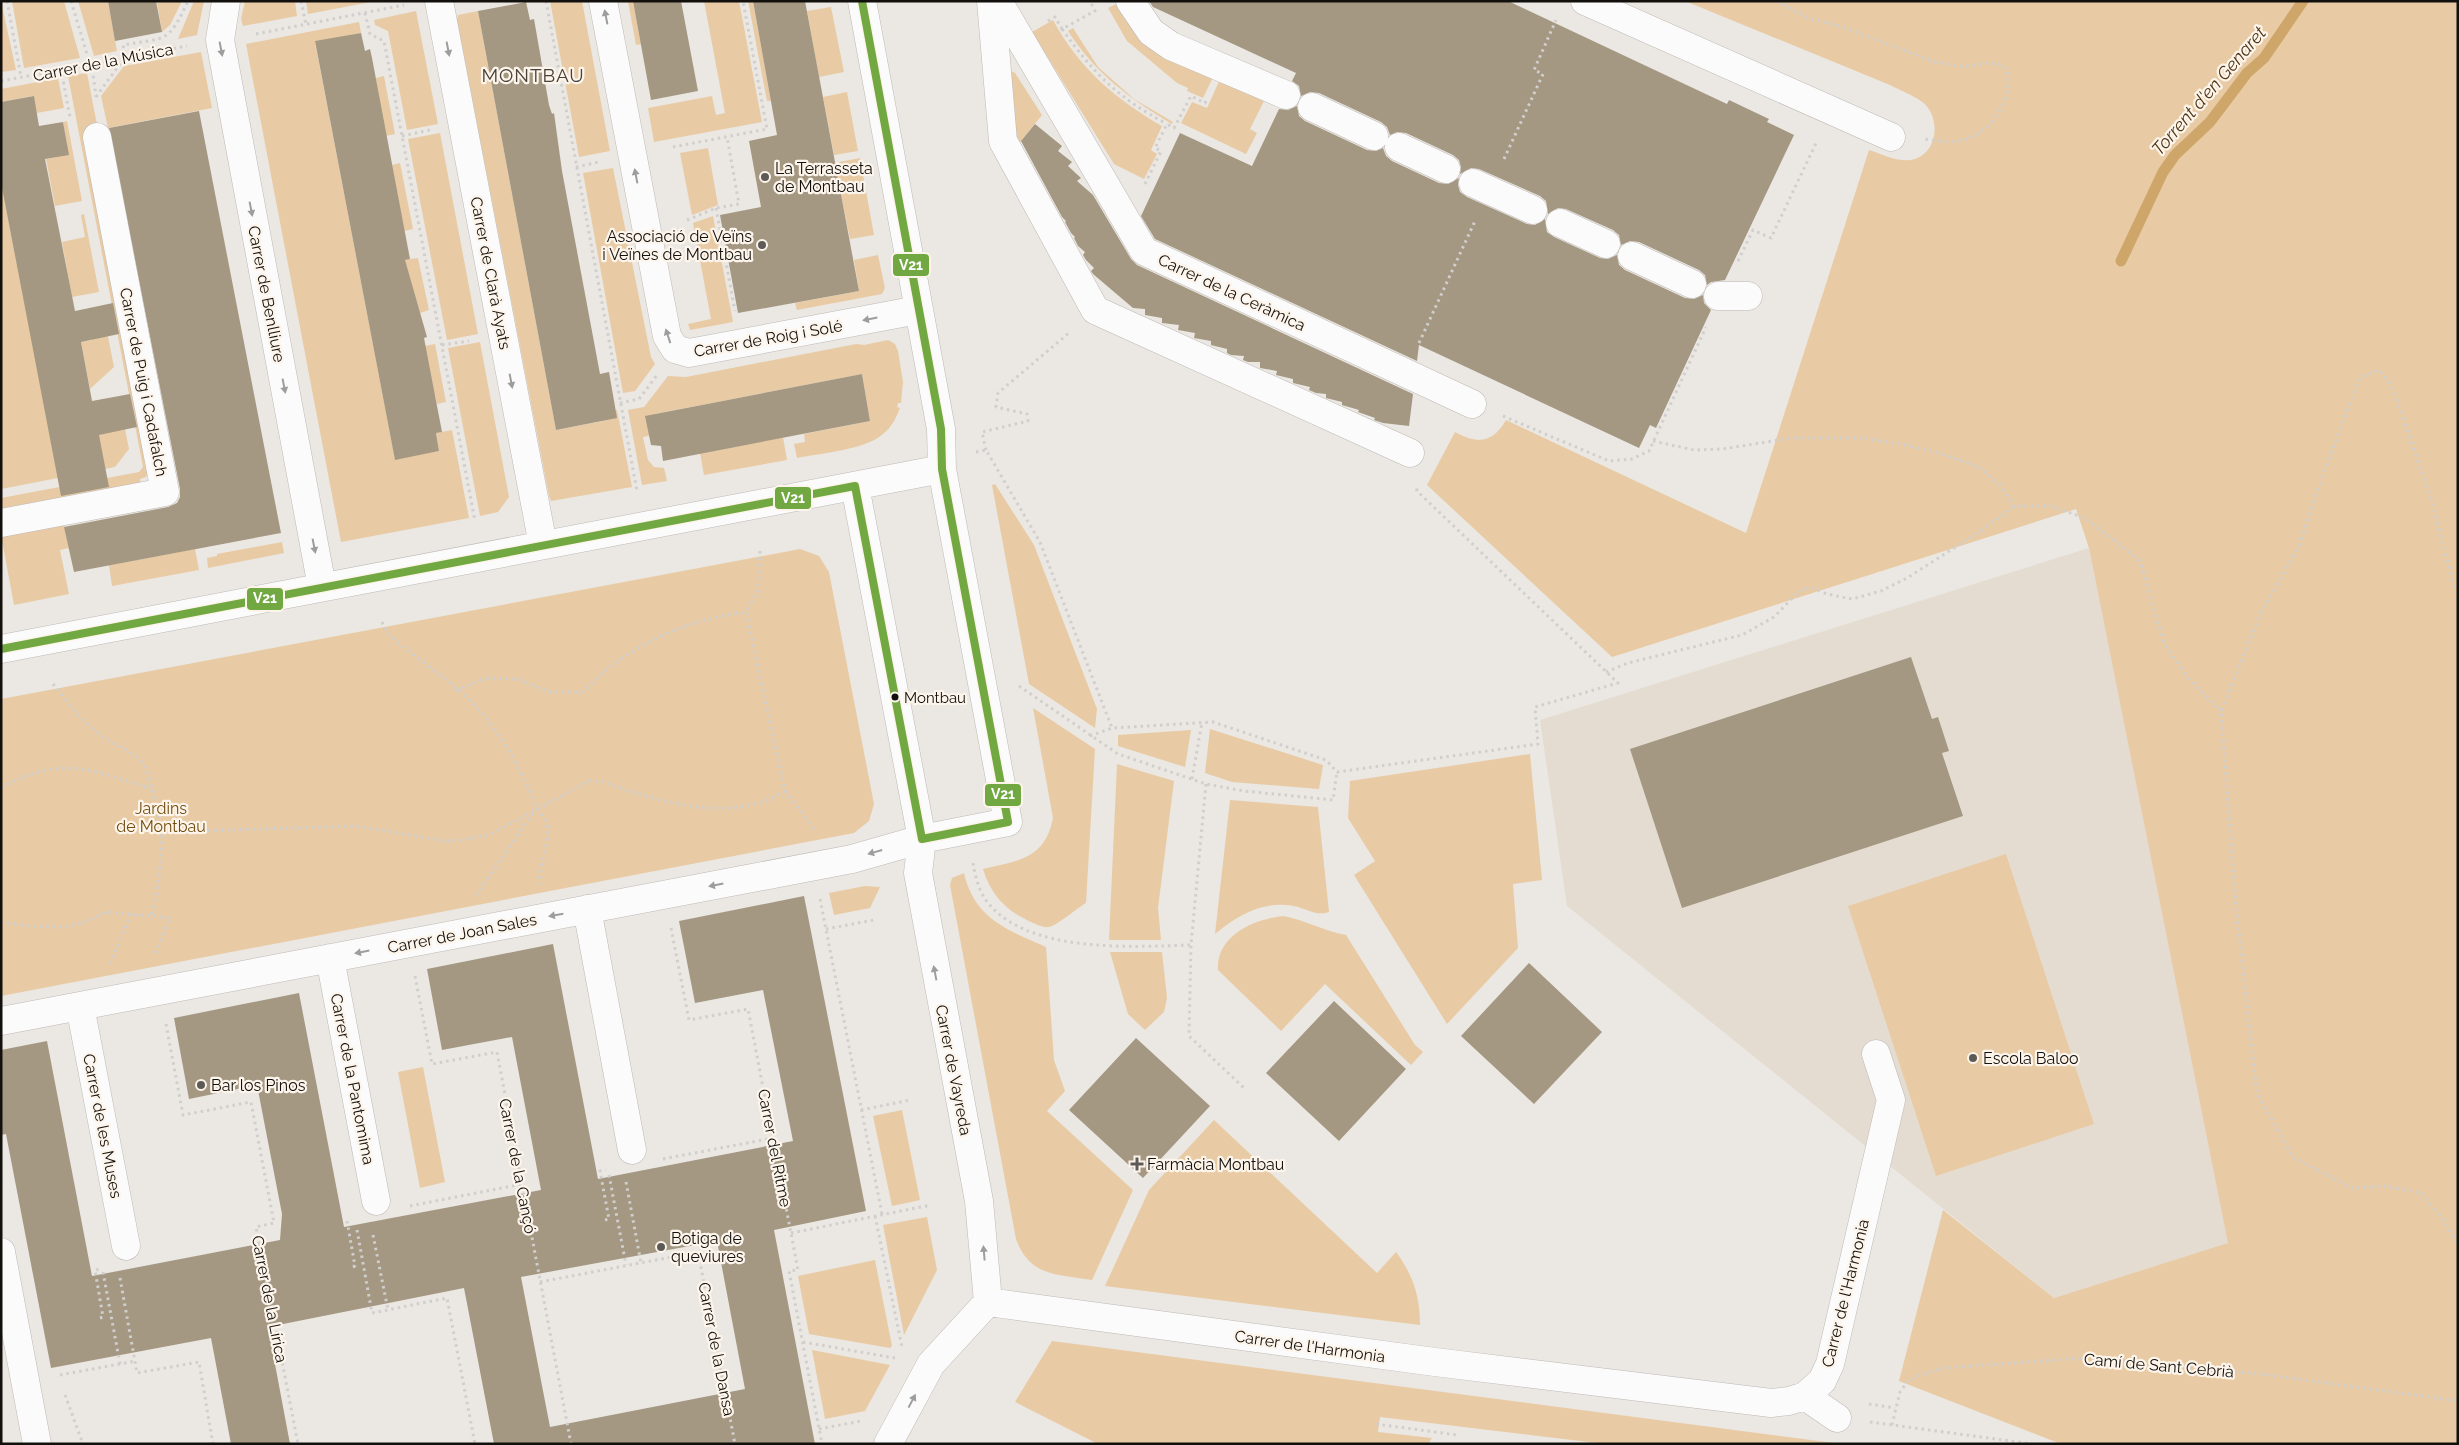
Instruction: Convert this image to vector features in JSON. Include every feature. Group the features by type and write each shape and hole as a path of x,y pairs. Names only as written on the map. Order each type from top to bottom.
{"street":[{"name":"Carrer de Benlliure","path":"226,1 220,40 322,587"},
{"name":"Carrer de Clarà Ayats","path":"439,1 543,545"},
{"name":"Carrer de Roig i Solé","path":"603,1 667,336 675,350 689,353 918,310"},
{"path":"862,1 941,430 942,469 1008,822 922,839"},
{"path":"991,1 1003,141 1095,310 1410,452"},
{"name":"Carrer de la Ceràmica","path":"998,1 1144,251 1472,404"},
{"path":"1130,1 1151,32 1171,46 1286,95"},
{"path":"1584,1 1891,137"},
{"path":"1312,107 1374,136"},
{"name":"Carrer de Puig i Cadafalch","path":"1,523 165,492 97,137"},
{"path":"1399,148 1446,169"},
{"path":"1473,183 1533,210"},
{"path":"1560,222 1606,244"},
{"path":"1632,256 1692,284"},
{"path":"1718,296 1748,296"},
{"path":"1,649 942,469"},
{"name":"Carrer de Vayreda","path":"855,486 922,839 918,873 979,1201 988,1302"},
{"name":"Carrer de Joan Sales","path":"1,1021 852,859 922,839"},
{"path":"587,909 632,1150"},
{"name":"Carrer de la Pantomima","path":"330,958 376,1201"},
{"name":"Carrer de les Muses","path":"80,1006 126,1246"},
{"name":"Carrer de l'Harmonia","path":"988,1302 1435,1362 1772,1403 1788,1401 1805,1396 1822,1381 1830,1364 1891,1100 1876,1054"},
{"path":"1,1252 38,1444"},
{"path":"888,1444 931,1364 988,1302"},
{"path":"1805,1396 1837,1418"}],"path":[{"path":"7,1 21,77"},
{"path":"71,1 89,63 96,97 125,57 123,45 167,37 175,28 188,1"},
{"path":"301,1 306,24"},
{"path":"546,1 637,491"},
{"path":"673,147 767,128 743,1"},
{"path":"1062,29 1095,11 1090,1"},
{"path":"1777,1 1810,19 1840,26 1932,61 1962,66 1988,63 2003,64 2009,72 2007,93 2000,111 1986,129 1961,141 1891,137"},
{"path":"249,35 411,4"},
{"path":"366,13 370,34 384,41 475,521"},
{"path":"1018,36 1055,17 1100,78 1127,100 1174,128 1191,96 1205,103 1222,67"},
{"name":"Carrer de la Música","path":"1,81 89,63 195,45"},
{"path":"61,69 70,118"},
{"path":"1138,181 1146,184 1161,151 1155,148 1166,124"},
{"path":"402,136 435,129"},
{"path":"687,220 716,208 739,204 727,137"},
{"path":"576,167 605,161"},
{"path":"716,208 736,316"},
{"path":"1095,310 998,393 996,407 1027,414 1028,421 982,432 986,450 1040,542 1112,728"},
{"path":"442,345 476,340"},
{"path":"620,403 639,399 662,369"},
{"path":"2458,600 2432,502 2392,386 2379,370 2360,377 2324,472 2299,546 2261,613 2221,710 2236,906 2257,1094 2293,1157 2352,1188 2385,1186 2421,1193 2444,1220 2458,1245"},
{"path":"1472,404 1609,461 1632,460 1649,451 1655,435"},
{"path":"1652,441 1694,450 1723,449 1791,438 1861,438 1901,444 1939,453 1977,466 1999,484 2015,506"},
{"path":"974,452 986,450"},
{"path":"1337,772 1538,744 1535,707 1618,683 1417,491 1410,452"},
{"path":"1606,672 1628,663 1742,636 1774,617 1799,591 1811,586 1827,594 1852,599 1881,591 1907,578 1979,532 2015,506 2052,506 2085,518 2140,561 2164,643 2189,679 2221,710"},
{"path":"760,551 758,591 746,612 784,791 817,838"},
{"path":"456,690 486,678 502,678 518,679 550,692 583,692 619,658 646,642 719,616 746,612"},
{"path":"382,622 387,633 480,710 506,744 524,777 537,807 546,821 548,832 539,872 541,892"},
{"path":"53,684 90,726 107,740 135,756 145,767 153,789 162,832 161,873 151,916"},
{"path":"1018,686 1118,754 1206,784 1244,791 1333,800 1337,772"},
{"path":"1192,779 1202,722"},
{"path":"1090,736 1112,728 1213,722 1326,760 1337,772"},
{"path":"1,788 46,769 73,767 86,768 153,789"},
{"path":"162,832 356,826 453,840 488,835 537,807 589,781 600,781 666,801 723,808 757,805 784,791"},
{"path":"1206,784 1191,946 1189,1036 1244,1088"},
{"path":"476,896 537,807"},
{"path":"974,870 985,898 995,910 1013,923 1043,936 1108,946 1191,946"},
{"path":"819,896 882,1214"},
{"path":"1,922 30,926 63,927 85,922 106,912 170,918 166,932 154,954 153,961"},
{"path":"110,965 131,914"},
{"path":"826,929 874,920"},
{"name":"Carrer del Ritme","path":"670,926 689,1020 748,1009 798,1270 789,1271 822,1444"},
{"name":"Carrer de la Cançó","path":"415,974 432,1064 497,1052 572,1444"},
{"name":"Carrer de la Lírica","path":"166,1023 183,1115 250,1102 274,1223 256,1227 298,1444"},
{"path":"861,1110 910,1100"},
{"path":"660,1160 773,1138"},
{"path":"605,1220 609,1219 600,1171 608,1170 626,1266"},
{"path":"408,1207 522,1184"},
{"path":"628,1192 641,1263"},
{"path":"791,1232 931,1205"},
{"path":"875,1216 900,1347 905,1349"},
{"path":"350,1218 346,1219 355,1266 352,1267"},
{"path":"356,1227 372,1313 447,1298 475,1444"},
{"path":"374,1240 388,1310"},
{"name":"Carrer de la Dansa","path":"540,1282 698,1252 735,1444"},
{"path":"100,1318 103,1317 94,1270 100,1269 120,1364"},
{"path":"122,1290 137,1373 199,1362 213,1444"},
{"path":"802,1342 900,1359"},
{"name":"Camí de Sant Cebrià","path":"1892,1425 1900,1392 1907,1382 1917,1376 1944,1368 2083,1358 2260,1374 2458,1401"},
{"path":"61,1384 58,1375 136,1362"},
{"path":"64,1392 83,1444"},
{"path":"1865,1404 1895,1408"},
{"path":"1837,1418 2033,1444"},
{"path":"819,1429 868,1419"},
{"path":"1376,1424 1457,1435"}],"shaded area":[{"name":"Escola Baloo","path":"2089,548 2229,1243 2054,1298 1567,906 1540,720"}],"green space":[{"path":"1,1 16,70 1,72"},
{"path":"12,1 64,1 80,58 24,68"},
{"path":"78,1 108,1 117,51 94,56"},
{"path":"182,1 170,25 162,32 157,2"},
{"path":"194,1 204,1 197,35 178,39"},
{"path":"245,1 295,1 297,16 243,26 241,19"},
{"path":"306,1 376,1 308,14"},
{"path":"550,1 582,1 610,151 579,157"},
{"path":"628,1 633,1 641,44 636,45"},
{"path":"704,1 739,1 762,122 654,142 648,108 712,96 716,115 725,113"},
{"path":"748,1 753,1 771,101 767,101"},
{"path":"1685,1 2458,1 2458,1444 2061,1444 1899,1381 1943,1210 2054,1298 2228,1243 2089,548 2076,509 1612,657 1427,485 1455,432 1470,439 1490,438 1501,428 1506,420 1746,533 1869,150 1898,159 1915,159 1929,149 1933,141 1934,123 1932,115 1921,101 1890,85"},
{"path":"1120,2 1215,73 1203,98 1187,91 1188,88 1177,83 1127,41 1108,8"},
{"path":"831,7 844,72 819,77 807,11"},
{"path":"416,11 438,124 407,130 388,31 375,25 374,20"},
{"path":"478,11 556,430 603,421 599,403 607,412 617,410 632,487 551,501 549,496 457,20 458,15"},
{"path":"1053,20 1074,53 1100,81 1129,105 1162,126 1151,150 1157,154 1144,179 1114,164 1032,32"},
{"path":"359,22 361,33 315,42 395,459 439,451 436,433 452,430 469,518 341,542 246,44"},
{"path":"1073,28 1098,67 1134,99 1173,122 1172,124 1142,105 1128,95 1114,84 1078,46 1068,31"},
{"path":"201,52 212,108 108,128 101,96 124,66"},
{"path":"1009,72 1015,73 1042,115 1017,146"},
{"path":"87,73 98,130 84,132 149,471 146,477 140,479 142,489 1,516 1,498 139,472 143,467 68,76"},
{"path":"384,76 395,134 381,137 376,78"},
{"path":"1221,77 1266,97 1250,129 1257,133 1246,154 1181,123 1192,102 1207,108"},
{"path":"58,78 64,108 37,113 33,96 1,102 1,89"},
{"path":"847,92 858,151 834,155 823,97"},
{"path":"67,121 82,201 55,206 46,159 57,157 56,148 67,145 63,122"},
{"path":"440,133 478,334 447,340 408,139"},
{"path":"708,148 718,205 692,215 680,153"},
{"path":"860,158 874,235 850,239 837,175 841,174 839,162"},
{"path":"400,163 413,229 404,231 392,165"},
{"path":"613,168 651,357 655,364 635,391 623,393 583,173"},
{"path":"1,182 99,435 120,404 129,449 115,467 1,489"},
{"path":"84,214 99,292 72,297 62,242 85,237 81,215"},
{"path":"713,216 733,322 690,330 688,324 711,319 693,223"},
{"path":"878,255 885,288 882,294 797,310 795,303 859,291 854,260"},
{"path":"418,258 429,310 420,313 404,260"},
{"path":"102,306 114,367 90,389 81,342 92,340 90,331"},
{"path":"888,340 895,344 898,351 903,382 901,403 898,403 897,407 900,408 891,425 875,439 854,447 797,458 794,444 805,442 804,434 870,421 862,374 655,414 658,434 643,437 648,460 654,467 664,468 667,481 642,485 628,410 644,407 668,376 686,377 856,344 864,345"},
{"path":"480,342 509,497 498,512 480,516 448,348"},
{"path":"435,344 446,402 437,404 435,395 429,396 420,347"},
{"path":"783,437 787,460 704,475 700,453"},
{"path":"995,484 1034,545 1097,709 1095,728 1029,684 992,485"},
{"path":"146,505 147,510 64,525 69,548 60,550 69,594 14,605 1,535"},
{"path":"282,542 284,553 208,568 207,558 217,556 217,554"},
{"path":"195,549 199,570 112,586 109,565"},
{"name":"Jardins de Montbau","path":"800,549 819,556 829,572 874,804 869,821 854,833 1,996 1,699"},
{"path":"1033,708 1095,749 1086,903 1049,927 1031,922 1006,907 990,887 983,869 1028,856 1044,842 1049,832 1053,818"},
{"path":"1210,729 1323,765 1319,789 1232,782 1205,773"},
{"path":"1191,730 1185,767 1118,746 1118,735"},
{"path":"1530,754 1542,880 1513,884 1518,948 1447,1024 1354,875 1375,861 1348,818 1350,781"},
{"path":"1117,764 1174,781 1158,908 1161,940 1109,940"},
{"path":"1230,800 1318,807 1329,912 1317,913 1286,905 1264,907 1243,915 1215,934"},
{"path":"2006,854 2094,1124 1936,1176 1848,906"},
{"path":"964,873 969,888 984,912 994,921 1018,935 1046,947 1054,1060 1065,1091 1047,1111 1133,1190 1092,1280 1046,1272 1029,1261 1016,1239 950,885 952,878"},
{"path":"865,886 880,887 870,908 834,915 829,893"},
{"path":"1283,916 1346,935 1415,1045 1423,1052 1411,1065 1325,984 1281,1031 1218,970 1219,958 1223,947 1230,938 1250,925"},
{"path":"1110,952 1162,952 1167,998 1164,1012 1145,1030 1128,1014"},
{"path":"423,1067 445,1182 420,1188 398,1072"},
{"path":"902,1110 920,1200 892,1206 873,1116"},
{"path":"1214,1120 1377,1273 1396,1252 1407,1269 1417,1295 1420,1325 1105,1286 1149,1190"},
{"path":"927,1217 937,1270 904,1335 883,1225"},
{"path":"875,1260 892,1346 890,1348 809,1334 798,1276"},
{"path":"1052,1341 1842,1444 1605,1444 1380,1417 1378,1432 1432,1438 1428,1444 1098,1444 1015,1402"},
{"path":"812,1350 890,1365 865,1411 825,1419"}],"building":[{"path":"108,1 156,1 162,32 115,41"},
{"path":"633,1 681,1 698,91 651,100"},
{"path":"753,1 805,1 859,291 738,313 720,215 761,207 749,141 777,135"},
{"path":"1149,1 1508,1 1727,104 1729,100 1769,119 1767,122 1794,135 1725,280 1711,282 1707,285 1705,275 1699,270 1639,242 1630,241 1621,245 1619,235 1613,230 1566,209 1558,208 1548,214 1546,201 1540,196 1479,169 1471,168 1460,174 1459,160 1453,155 1406,133 1397,132 1390,135 1387,127 1381,122 1319,93 1310,92 1301,96 1299,86 1292,81 1296,73 1153,7"},
{"path":"526,2 530,20 534,19 549,105 552,114 554,113 562,171 600,374 609,372 617,418 556,430 478,11"},
{"path":"361,33 365,51 370,49 372,58 410,259 405,260 427,337 424,338 442,432 436,433 439,451 395,460 315,41"},
{"path":"34,96 39,126 63,122 69,155 45,159 75,311 113,303 119,334 81,342 92,401 130,394 137,427 99,435 109,487 61,496 1,182 1,102"},
{"path":"1297,106 1299,116 1305,121 1367,150 1376,151 1383,148 1386,156 1392,161 1439,183 1448,184 1459,178 1460,192 1467,197 1527,224 1535,225 1545,219 1547,232 1554,237 1600,258 1608,259 1617,255 1619,265 1625,270 1685,298 1694,299 1703,295 1704,303 1711,310 1656,428 1650,425 1639,448 1419,345 1417,361 1155,239 1141,216 1180,133 1252,166 1279,109 1288,110"},
{"path":"199,111 281,533 74,572 64,527 168,507 177,503 180,497 180,489 109,128"},
{"path":"1035,124 1062,146 1058,151 1072,162 1068,166 1081,178 1077,181 1093,195 1131,259 1137,265 1413,394 1409,426 1374,420 1375,418 1358,412 1359,410 1342,405 1342,402 1326,398 1326,394 1316,393 1309,390 1310,387 1293,383 1293,379 1276,375 1277,371 1260,368 1260,362 1248,362 1243,360 1244,356 1231,355 1227,353 1227,349 1211,345 1211,341 1194,338 1195,333 1178,330 1179,325 1162,323 1162,318 1145,315 1145,309 1133,308 1093,274 1091,271 1094,268 1083,255 1085,252 1078,246 1075,237 1062,217 1021,141"},
{"path":"862,374 870,421 663,461 661,446 651,445 645,416"},
{"path":"1911,657 1932,719 1938,717 1949,751 1942,753 1963,816 1682,908 1630,749"},
{"path":"804,896 866,1211 774,1230 815,1444 494,1444 464,1288 268,1327 290,1444 231,1444 211,1338 51,1368 6,1134 1,1135 1,1050 47,1041 92,1276 280,1240 282,1214 257,1085 189,1099 174,1018 299,993 344,1227 541,1190 512,1037 442,1050 427,969 553,944 598,1179 793,1141 763,990 695,1003 679,921","holes":["717,1241 745,1389 550,1427 521,1277"]},
{"path":"1529,963 1602,1032 1534,1104 1461,1036"},
{"path":"1334,1001 1406,1069 1339,1141 1266,1073"},
{"path":"1136,1038 1210,1106 1143,1178 1069,1110"}],"waterway":[{"name":"Torrent d'en Genaret","path":"2121,261 2163,172 2175,155 2210,122 2247,73 2264,58 2303,1"}],"transit line":[{"name":"V21","path":"1,649 855,486 922,839 1008,822 942,469 941,429 862,1"}],"place":[{"name":"La Terrasseta de Montbau","path":"765,177"},
{"name":"Associació de Veïns i Veïnes de Montbau","path":"762,245"},
{"name":"Montbau","path":"895,697"},
{"name":"Escola Baloo","path":"1973,1058"},
{"name":"Bar los Pinos","path":"201,1085"},
{"name":"Farmàcia Montbau","path":"1137,1164"},
{"name":"Botiga de queviures","path":"661,1247"}],"district":[{"name":"MONTBAU","path":"533,75"}]}
